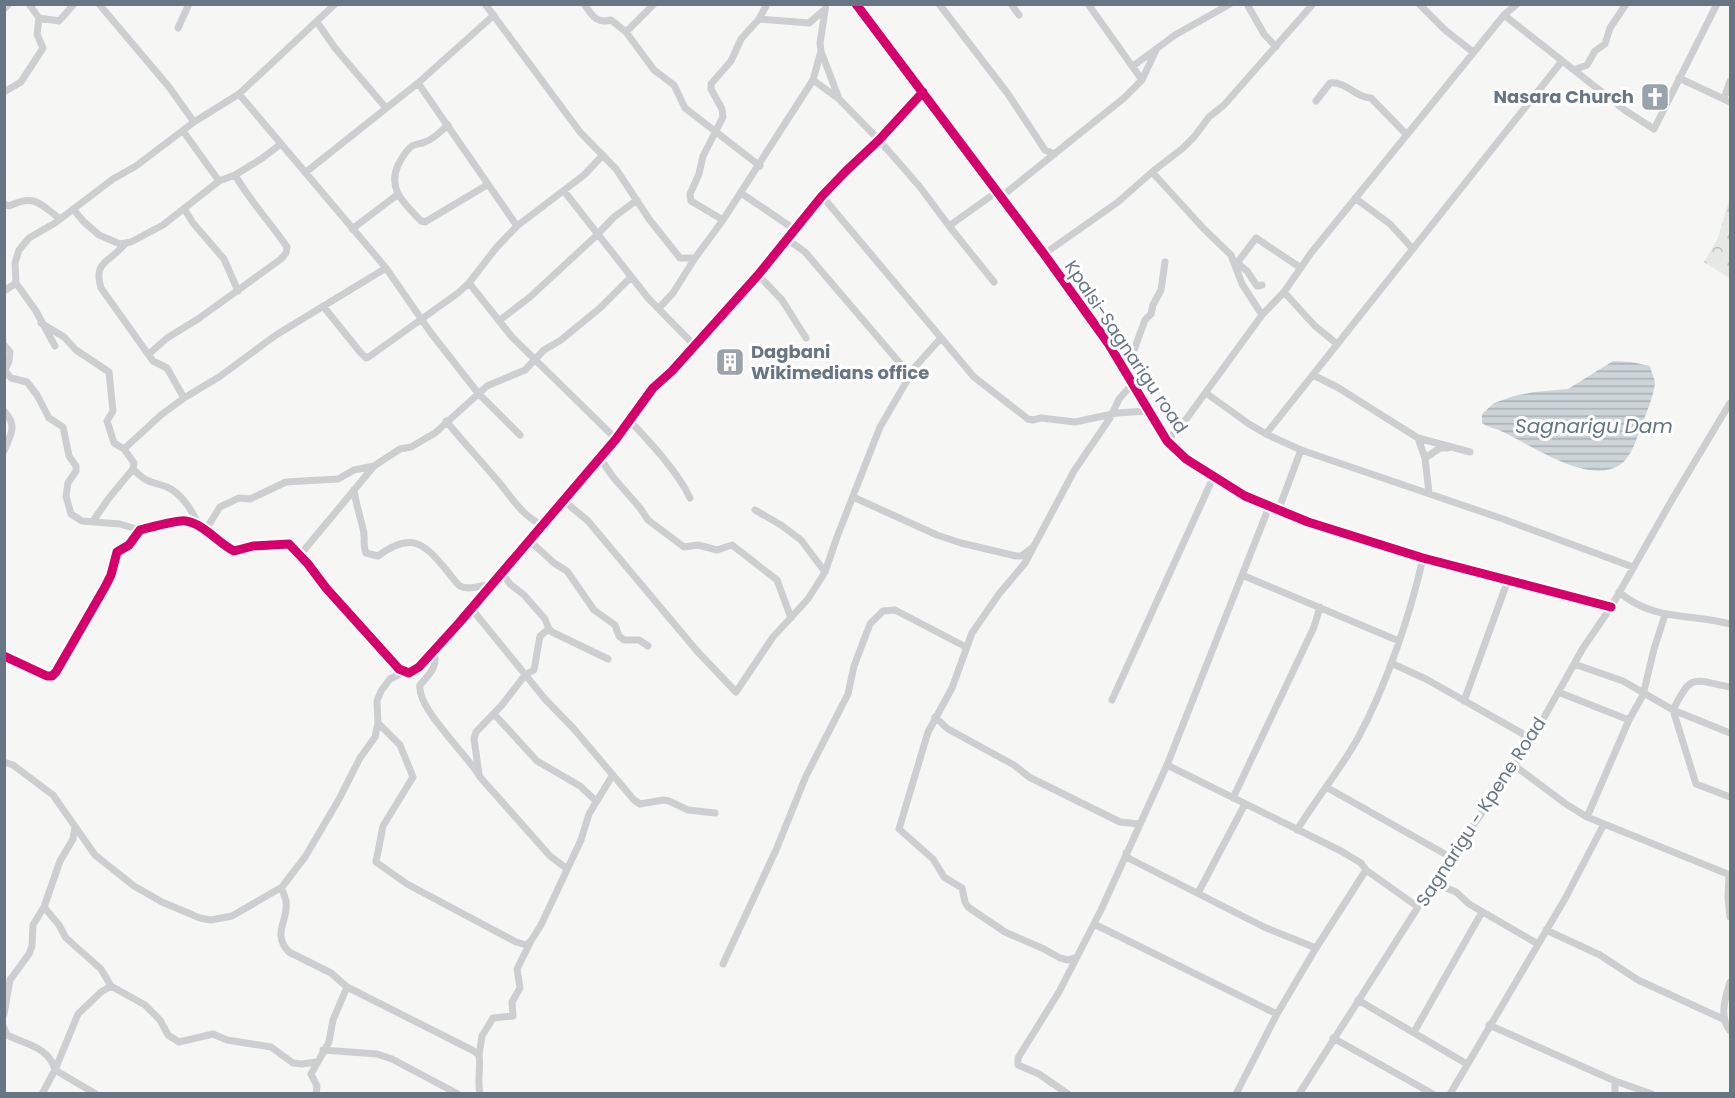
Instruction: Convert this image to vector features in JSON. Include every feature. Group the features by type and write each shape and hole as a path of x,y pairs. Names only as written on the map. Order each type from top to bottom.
{"street":[{"path":"4,9 9,4"},
{"path":"28,4 39,18 59,21 74,4"},
{"path":"99,4 194,122"},
{"path":"178,28 189,4"},
{"path":"55,346 36,311 16,283 15,262 19,250 29,238 60,219 113,179 136,166 194,122 239,94 335,4"},
{"path":"485,4 580,132 616,169 680,258 695,258"},
{"path":"584,4 590,14 599,21 611,20 626,32 654,70 678,91 685,108 760,166"},
{"path":"626,32 654,4"},
{"path":"723,220 691,201 690,194 699,174 703,156 723,117 711,84 731,61 741,39 759,19 767,4"},
{"name":"Kpalsi-Sagnarigu road","path":"856,4 874,31 923,92 1044,254 1108,343 1167,441 1186,459 1213,478 1278,511 1423,558 1611,607"},
{"path":"939,4 1008,94 1045,150 1045,160"},
{"path":"1011,4 1019,15"},
{"path":"1088,4 1142,80"},
{"path":"1133,66 1175,34 1230,4"},
{"path":"1247,4 1264,34 1276,47"},
{"path":"1419,4 1445,30 1473,52"},
{"path":"1167,441 1206,393 1262,315 1284,292 1355,198 1473,52 1504,15 1517,4"},
{"path":"1574,69 1587,65 1595,51 1605,44 1610,28 1626,4"},
{"path":"1504,15 1626,111 1654,129 1717,4"},
{"path":"1044,254 1118,202 1194,137 1209,117 1224,105 1310,6"},
{"path":"759,19 798,24 809,23 824,8"},
{"path":"824,8 821,51 839,99"},
{"path":"306,172 417,83 494,15"},
{"path":"4,92 21,81 43,48 37,34 39,18"},
{"path":"317,22 386,108"},
{"path":"949,226 1000,194 1114,107 1142,80 1156,50"},
{"path":"659,308 678,286 760,166 813,80 819,66 821,51"},
{"path":"1266,434 1562,61"},
{"path":"1679,78 1727,101 1731,81"},
{"path":"813,80 839,99 879,140 920,187 994,282"},
{"path":"417,83 517,226"},
{"path":"1316,100 1330,83 1340,84 1364,98 1371,98 1407,135"},
{"path":"4,762 13,765 53,795 95,855 134,886 162,903 211,920 232,916 282,887 305,856 338,801 360,758 375,737 378,723 377,701 390,679 419,667 434,651 616,439 653,388 672,371 759,275 822,196 879,140 923,92"},
{"path":"239,94 386,268 478,393 520,435"},
{"path":"448,125 433,138 413,145 405,152 394,180 397,195 421,221 425,222 487,185"},
{"path":"183,131 219,181"},
{"path":"184,399 166,368 153,361 101,288 97,275 99,268 125,244 163,225 219,181 235,175 280,144"},
{"path":"1045,150 1055,154"},
{"path":"323,306 366,357 422,319 469,283 517,226 584,175 603,155"},
{"path":"1152,172 1231,255 1242,284 1262,315"},
{"path":"149,354 167,338 238,291 286,253 287,247 246,194 235,175"},
{"path":"564,191 648,298 694,345"},
{"path":"741,193 794,229"},
{"path":"352,229 397,195"},
{"path":"822,196 974,377 1030,420 1041,418 1075,422 1112,414 1147,411"},
{"path":"1355,198 1390,224 1412,248"},
{"path":"4,204 9,206 30,199 60,219"},
{"path":"500,320 530,297 614,217 637,200"},
{"path":"73,209 99,235 125,244"},
{"path":"185,210 193,223 224,259 238,291"},
{"path":"1262,285 1257,286 1248,271 1238,263 1256,238 1301,267"},
{"path":"787,239 805,252 910,375"},
{"path":"1126,372 1145,320 1151,314 1161,290 1165,262"},
{"path":"124,449 161,415 219,377 276,335 386,268"},
{"path":"759,275 782,300 806,338"},
{"path":"300,555 374,466 400,449 411,447 435,433 478,393 496,381 525,370 544,350 561,340 600,308 631,277"},
{"path":"5,291 16,283"},
{"path":"469,283 512,337 616,439"},
{"path":"1284,292 1315,326 1337,344"},
{"path":"41,323 64,337 76,350 109,372 113,411 107,421 114,443 124,449 135,464 133,470 93,521"},
{"path":"564,501 588,521 697,651 736,692 773,637 808,599 825,572 880,427 910,375 940,339"},
{"path":"4,345 10,352 5,372 11,378 27,382 37,394 49,418 63,427 69,456 76,466 76,471 68,483 66,496 71,514 81,521 120,524 140,530 185,520 234,551 253,546 289,544 326,588 404,672"},
{"path":"1313,375 1337,387 1419,438 1470,452"},
{"path":"1077,957 1068,960 1060,958 1005,932 982,917 965,902 962,888 944,877 933,859 899,829 928,732 952,688 972,633 1036,545 1074,471 1112,414 1121,396 1135,386"},
{"path":"1206,393 1266,434 1301,450 1429,493 1633,567"},
{"name":"Sagnarigu - Kpene Road","path":"1301,1093 1333,1038 1418,907 1532,739 1574,664 1611,607 1656,527 1730,405"},
{"path":"4,411 13,422 13,428 4,451"},
{"path":"446,421 511,500 533,521 542,525"},
{"path":"630,421 653,445 686,488 690,498"},
{"path":"1419,438 1425,458 1429,493"},
{"path":"1425,458 1440,448 1451,448"},
{"path":"1278,511 1301,450"},
{"path":"600,458 648,520 684,547 698,544 717,550 732,545 752,558 777,580 791,618"},
{"path":"201,528 208,526 220,507 238,498 250,499 286,482 338,479 354,470 374,466"},
{"path":"133,470 146,482 166,487 179,494 201,528"},
{"path":"1112,700 1213,478"},
{"path":"354,490 364,531 363,545 366,553 378,556 403,541 420,544 435,556 460,587 468,588 492,583"},
{"path":"853,497 937,535 961,543 1016,556 1021,556 1036,545"},
{"path":"1068,1094 1039,1074 1018,1065 1017,1062 1059,992 1094,924 1167,765 1269,507"},
{"path":"755,510 801,540 825,572"},
{"path":"4,656 47,676 52,676 105,587 117,552 129,545 140,530"},
{"path":"529,540 567,571 594,610 615,625 619,636 624,640 639,640 648,646"},
{"path":"1297,830 1357,739 1399,641 1423,558"},
{"path":"502,573 545,619 549,629 608,659"},
{"path":"1242,575 1399,641"},
{"path":"1464,701 1508,580"},
{"path":"1619,592 1630,601 1665,615 1731,624"},
{"path":"1233,798 1314,627 1320,607"},
{"path":"471,608 525,675 634,800 640,804 663,800 688,810 714,813"},
{"path":"723,964 776,850 806,776 848,694 854,666 870,624 883,611 895,610 966,647"},
{"path":"1587,818 1629,720 1643,695 1665,615"},
{"path":"480,777 475,736 479,728 494,714 525,675 534,670 540,636 549,629"},
{"path":"434,651 435,668 420,685 420,696 437,722 480,777 550,856 566,868"},
{"path":"1390,663 1425,679 1532,739"},
{"path":"1574,664 1623,681 1643,695 1673,710 1731,733"},
{"path":"1731,687 1706,681 1691,682 1683,691 1673,710 1696,784 1731,796"},
{"path":"1558,692 1629,720"},
{"path":"494,714 537,761 580,786 596,801"},
{"path":"935,717 948,729 1014,765 1029,777 1120,822 1139,824"},
{"path":"378,723 400,745 413,777 382,826 376,862 407,884 516,942 526,945 531,941"},
{"path":"928,732 948,729"},
{"path":"1167,765 1341,850 1418,907"},
{"path":"1515,766 1587,818 1730,875 1728,898 1731,917"},
{"path":"480,1094 479,1055 482,1036 493,1018 513,1016 512,1002 520,988 517,969 541,925 581,840 589,814 612,777"},
{"path":"1326,787 1452,858"},
{"path":"1198,893 1245,804"},
{"path":"1450,1094 1546,930 1604,824"},
{"path":"4,1014 10,980 29,954 32,946 33,925 44,907 60,861 73,840 75,827"},
{"path":"1126,853 1127,857 1132,860 1264,927 1316,948"},
{"path":"1236,1094 1277,1014 1366,870"},
{"path":"1434,883 1456,892 1463,900 1538,944"},
{"path":"282,887 286,902 280,933 284,947 297,957 331,973 347,987 479,1055"},
{"path":"44,907 59,925 66,938 101,969 111,986 145,1005 160,1020 168,1035 179,1042 213,1034 227,1040 271,1047 293,1063 317,1062"},
{"path":"1414,1032 1482,912"},
{"path":"1094,924 1277,1014"},
{"path":"1546,930 1600,955 1638,980 1724,1019 1731,1031"},
{"path":"1724,1019 1731,981"},
{"path":"43,1093 78,1014 101,992 111,986"},
{"path":"4,987 8,996"},
{"path":"316,1094 317,1086 310,1074 329,1042 333,1020 347,987"},
{"path":"1358,1000 1467,1065"},
{"path":"1489,1026 1615,1082 1652,1094"},
{"path":"4,1028 7,1035 46,1053 52,1060 55,1070 96,1094"},
{"path":"1333,1038 1433,1094"},
{"path":"323,1050 377,1054 392,1059 458,1094"},
{"path":"1615,1082 1615,1094"}],"green space":[{"path":"1730,197 1729,278 1704,262 1718,238"}],"water":[{"name":"Sagnarigu Dam","path":"1613,361 1650,366 1655,384 1632,449 1623,463 1618,466 1605,470 1575,467 1482,423 1482,414 1494,403 1534,392 1568,389"}],"cycle path":[{"path":"856,4 1044,254 1108,343 1167,441 1186,459 1245,496 1308,522 1423,558 1611,607"},
{"path":"4,656 47,676 52,676 105,587 117,552 129,545 140,530 171,522 186,521 199,526 234,551 253,546 289,544 399,669 409,673 419,667 616,439 653,388 672,371 758,275 822,196 879,140 923,92"}],"place":[{"name":"Nasara Church","path":"1655,97"},
{"name":"Dagbani Wikimedians office","path":"730,362"}]}
